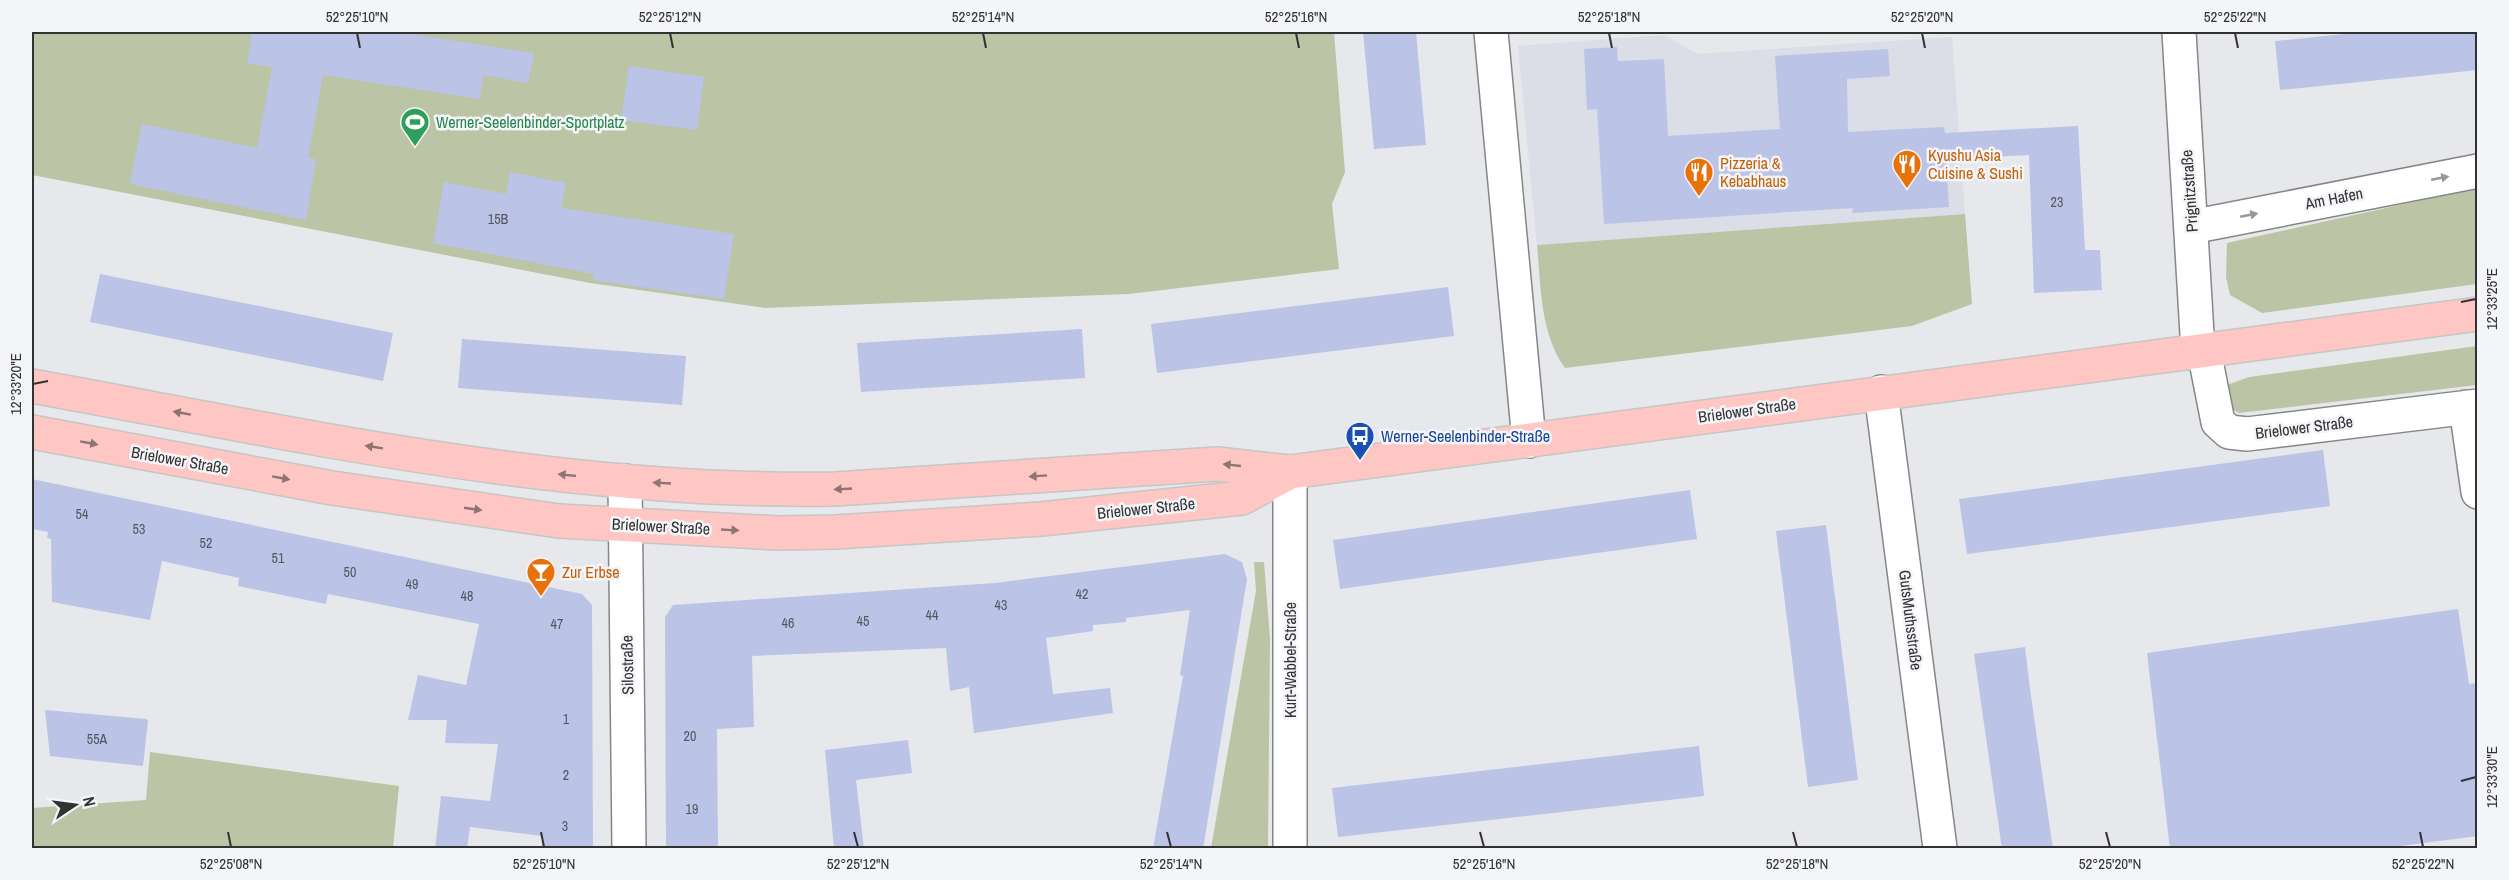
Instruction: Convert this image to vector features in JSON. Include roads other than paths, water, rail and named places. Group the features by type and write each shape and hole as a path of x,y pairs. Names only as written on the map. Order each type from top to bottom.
{"main road":[{"name":"Brielower Straße","path":"32,386 466,462 625,481 783,490 846,489 1217,464 1290,472 2478,314"},
{"name":"Brielower Straße","path":"32,432 332,488 559,521 789,533 1041,519 1242,498 1290,472"}],"street":[{"path":"1491,32 1529,441"},
{"name":"Prignitzstraße","path":"2179,32 2201,351"},
{"name":"Am Hafen","path":"2191,227 2478,171"},
{"name":"Brielower Straße","path":"2201,351 2218,422 2229,432 2247,434 2472,406 2478,492"},
{"name":"GutsMuthsstraße","path":"1881,392 1940,849"},
{"name":"Kurt-Wabbel-Straße","path":"1290,472 1290,849"},
{"name":"Silostraße","path":"625,481 629,849"}],"place":[{"name":"Werner-Seelenbinder-Sportplatz","path":"415,148"},
{"name":"Kyushu Asia Cuisine & Sushi","path":"1907,190"},
{"name":"Pizzeria & Kebabhaus","path":"1699,198"},
{"name":"Werner-Seelenbinder-Straße","path":"1360,462"},
{"name":"Zur Erbse","path":"541,598"}]}
